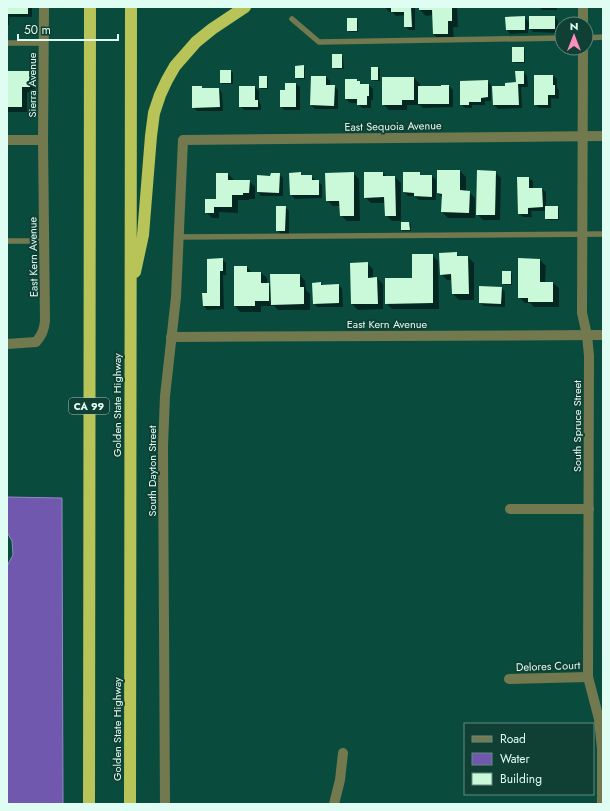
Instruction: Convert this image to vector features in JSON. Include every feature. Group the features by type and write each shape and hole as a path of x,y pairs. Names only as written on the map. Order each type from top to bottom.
{"highway":[{"name":"CA 99","path":"89,804 90,7"},
{"name":"Golden State Highway","path":"130,804 131,7"},
{"path":"130,297 143,235 151,136 154,113 160,95 176,66 196,42 212,29 245,7"}],"street":[{"name":"Sierra Avenue","path":"44,7 44,140"},
{"name":"South Spruce Street","path":"584,56 582,313 587,335 589,356 588,677 599,719 602,749 602,804"},
{"name":"East Sequoia Avenue","path":"183,140 603,136"},
{"path":"7,140 44,140"},
{"name":"East Kern Avenue","path":"7,344 36,342 42,336 44,330 44,140"},
{"name":"South Dayton Street","path":"165,804 163,446 165,396 176,297 183,140"},
{"name":"East Kern Avenue","path":"171,337 603,335"},
{"path":"510,509 589,508"},
{"name":"Delores Court","path":"509,679 588,677"},
{"path":"334,804 340,780 343,753"}],"lane":[{"path":"292,19 319,42 554,38"},
{"path":"7,44 44,43"},
{"path":"179,237 603,234"},
{"path":"7,241 44,241"}],"water":[{"path":"7,497 62,498 63,804 7,804 7,566 13,555 12,541 7,532"}],"building":[{"path":"7,7 28,7 28,14 7,14"},
{"path":"391,7 411,7 412,27 404,27 404,12 391,12"},
{"path":"419,7 452,7 452,21 448,21 448,34 433,34 432,10 419,10"},
{"path":"525,16 525,30 506,30 505,17"},
{"path":"529,16 554,16 554,29 529,29"},
{"path":"347,18 357,18 357,31 347,31"},
{"path":"512,47 524,47 524,62 512,62"},
{"path":"332,54 342,54 342,68 332,68"},
{"path":"304,65 304,78 295,78 295,66"},
{"path":"371,67 378,67 378,80 371,80"},
{"path":"220,70 231,70 231,83 220,83"},
{"path":"8,71 30,71 30,87 22,87 22,107 7,107"},
{"path":"515,71 524,71 524,84 518,84 519,105 493,105 492,86 505,86 505,83 516,82"},
{"path":"534,75 553,75 555,95 548,95 548,105 534,105"},
{"path":"259,76 267,76 267,88 259,88"},
{"path":"311,76 326,76 326,85 335,85 334,106 310,105"},
{"path":"382,77 414,77 414,100 402,100 402,105 382,105"},
{"path":"345,79 357,79 357,81 360,81 360,84 369,84 367,105 357,105 357,99 345,99"},
{"path":"488,80 488,97 481,98 481,102 469,102 469,105 460,105 460,81"},
{"path":"285,83 296,83 296,107 280,107 280,90 285,90"},
{"path":"449,85 449,104 418,104 418,86"},
{"path":"192,86 202,86 202,88 219,88 220,107 192,108"},
{"path":"239,86 255,86 255,100 258,100 258,107 239,107"},
{"path":"437,170 460,170 460,190 470,191 469,213 441,212 442,194 437,193"},
{"path":"477,170 496,171 495,215 476,215"},
{"path":"301,172 301,175 312,175 312,180 319,180 319,195 290,195 289,173"},
{"path":"354,172 354,216 340,216 339,201 326,201 325,173"},
{"path":"364,172 383,172 383,176 395,176 396,216 385,216 384,197 364,198"},
{"path":"403,172 420,172 420,175 432,175 432,197 414,196 414,193 403,192"},
{"path":"216,173 228,173 228,180 250,180 249,193 243,193 243,195 232,195 232,207 214,207 214,213 205,213 205,199 216,199"},
{"path":"271,173 280,173 279,193 257,192 257,175 270,176"},
{"path":"517,177 529,177 529,188 542,188 543,207 528,208 528,214 518,214"},
{"path":"276,206 286,206 285,231 276,231"},
{"path":"545,206 558,206 558,219 545,219"},
{"path":"401,222 409,222 410,230 401,230"},
{"path":"457,252 457,256 468,256 469,294 452,294 451,274 440,275 439,253"},
{"path":"412,254 433,254 433,303 385,304 385,278 412,278"},
{"path":"223,258 223,271 220,271 220,306 203,306 202,293 207,293 207,259"},
{"path":"518,258 540,259 540,282 553,282 553,302 528,302 528,298 518,298"},
{"path":"368,262 368,278 377,277 378,304 351,304 350,263"},
{"path":"234,266 247,266 247,272 261,272 261,283 269,283 269,301 255,301 255,306 234,306"},
{"path":"502,271 511,271 511,284 502,284"},
{"path":"270,274 300,274 300,287 304,287 304,304 271,305"},
{"path":"321,282 321,285 339,284 339,303 313,304 312,283"},
{"path":"479,286 502,287 501,304 479,303"}]}
